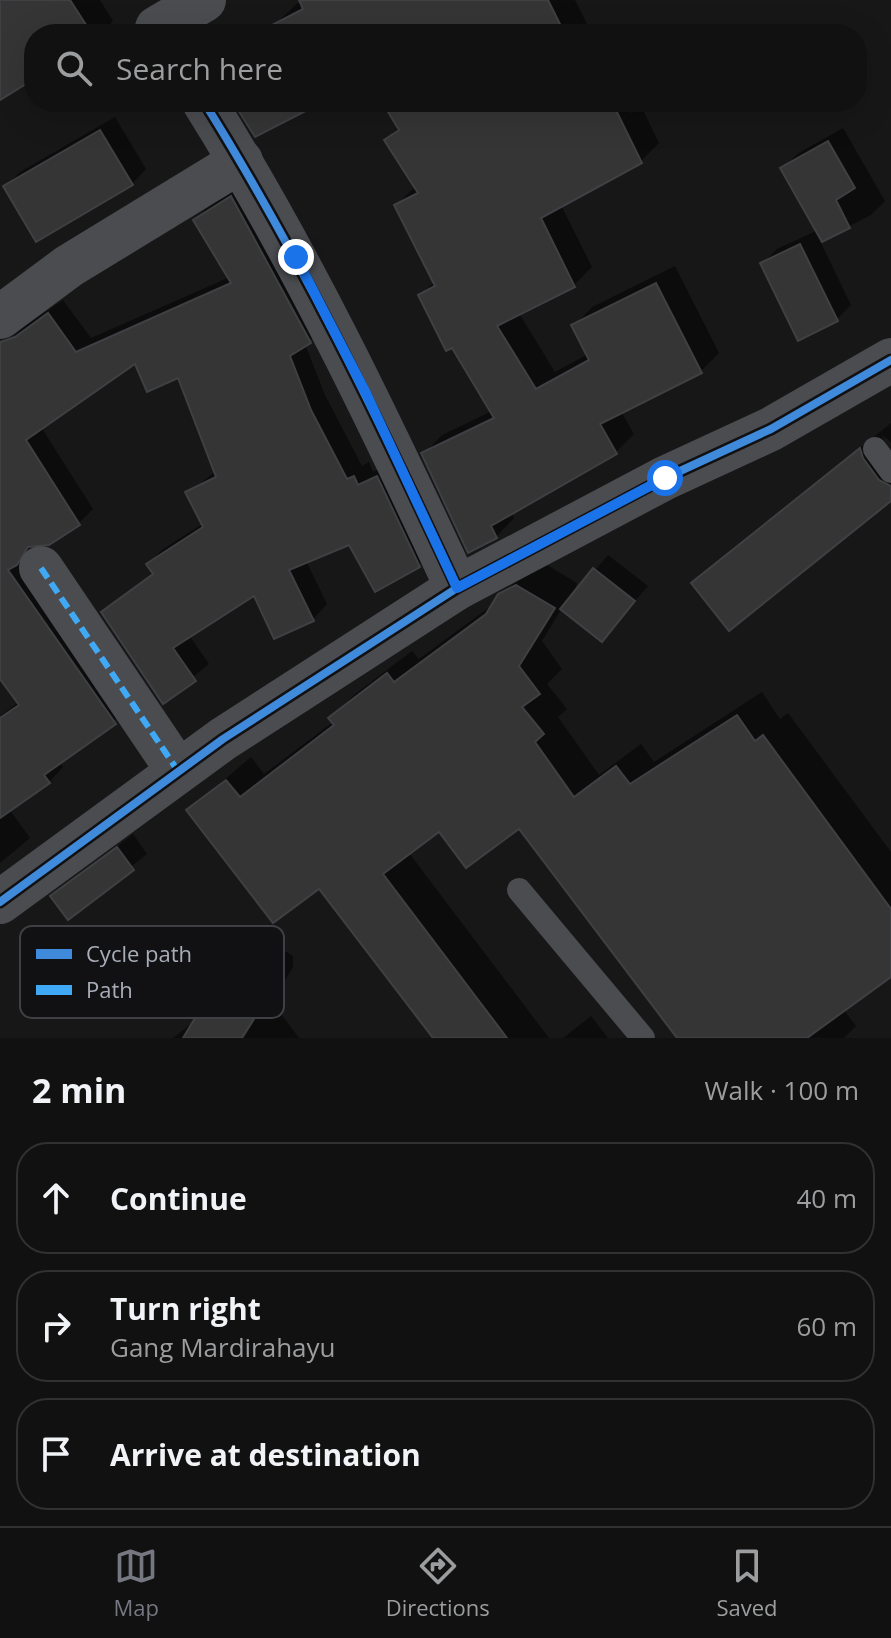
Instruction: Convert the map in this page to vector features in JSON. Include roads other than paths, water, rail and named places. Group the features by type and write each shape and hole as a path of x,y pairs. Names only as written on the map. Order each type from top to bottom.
{"street":[{"path":"153,21 204,0"},
{"path":"210,112 241,161 366,393 457,588"},
{"path":"0,317 69,266 241,161"},
{"path":"0,902 178,771 457,588 665,478 771,429 891,360"},
{"path":"41,568 178,771"}],"lane":[{"path":"875,449 891,471"},
{"path":"519,890 643,1038"}]}
